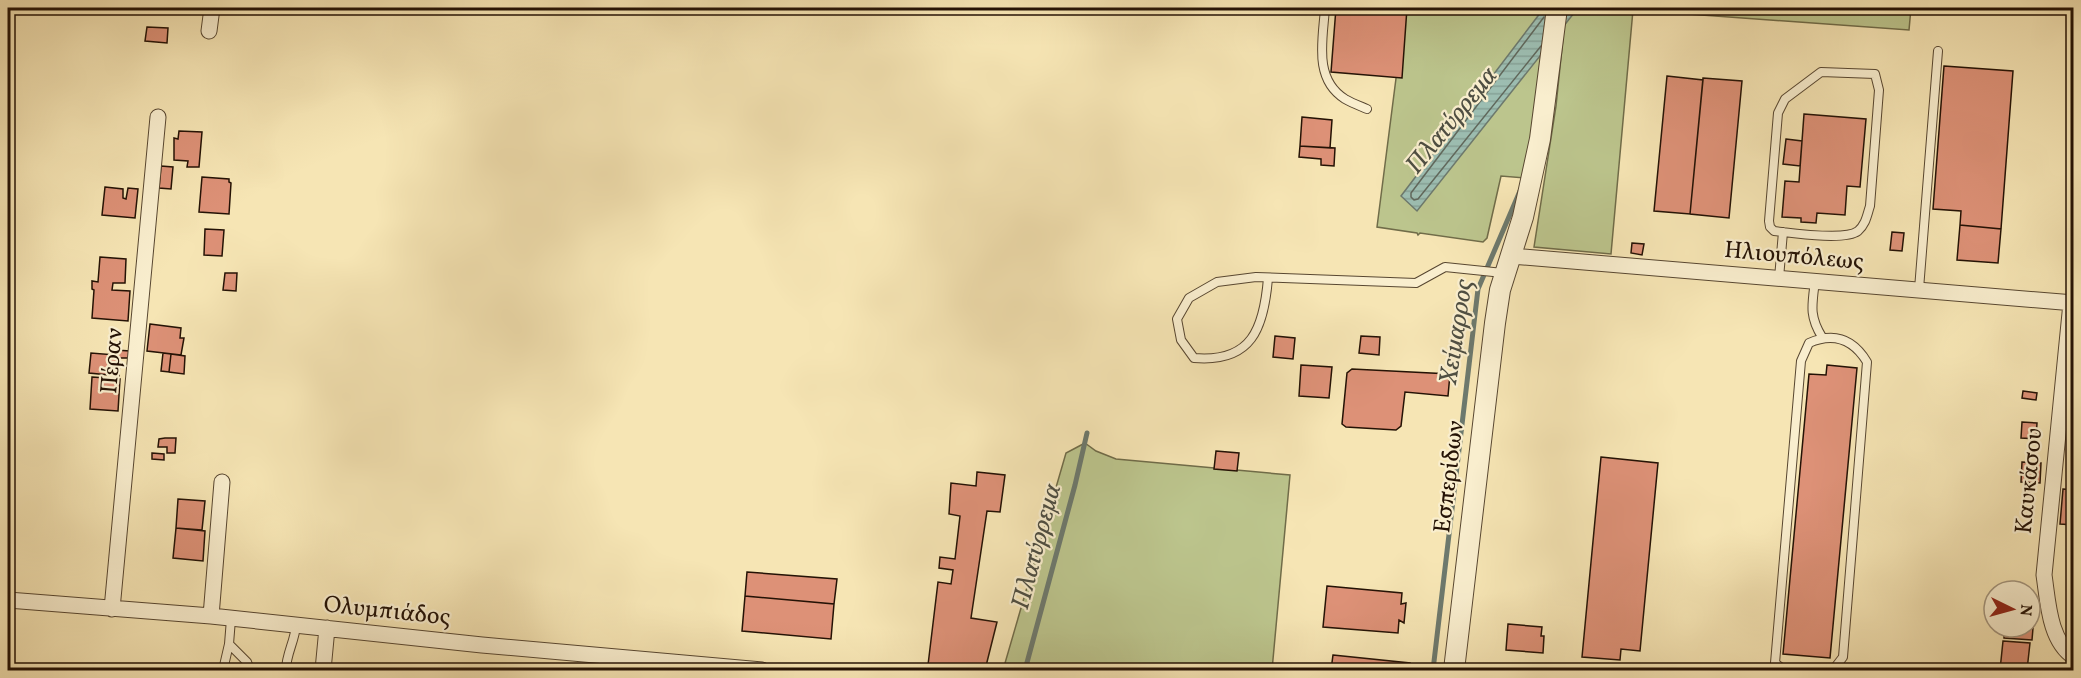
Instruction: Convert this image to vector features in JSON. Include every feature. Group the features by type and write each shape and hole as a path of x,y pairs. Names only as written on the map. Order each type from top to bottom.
{"street":[{"path":"209,31 212,8"},
{"name":"Εσπερίδων","path":"1454,670 1493,331 1508,264 1524,210 1545,108 1557,8"},
{"name":"Πέραν","path":"112,609 158,117"},
{"name":"Ηλιουπόλεως","path":"1508,264 1779,278 2072,303"},
{"name":"Καυκάσου","path":"2072,303 2044,575 2051,617 2058,639 2073,657"},
{"path":"211,616 222,482"},
{"name":"Ολυμπιάδος","path":"8,600 211,616 482,645 762,670"},
{"path":"323,670 327,628"}],"lane":[{"path":"1325,8 1321,63 1329,83 1344,98 1367,109"},
{"path":"1919,289 1938,51"},
{"path":"1821,72 1875,74 1879,90 1870,206 1865,222 1857,232 1843,236 1783,232 1774,231 1770,227 1769,220 1778,113 1785,99 1821,72"},
{"path":"1779,278 1783,232"},
{"path":"1268,278 1266,306 1257,329 1244,347 1230,356 1194,358 1181,340 1177,319 1189,298 1217,282 1268,278 1416,283 1445,267 1508,264"},
{"path":"1815,281 1812,310 1814,324 1822,337"},
{"path":"1784,670 1775,663 1801,362 1809,343 1822,337 1850,341 1860,350 1867,362 1843,657 1833,670"},
{"path":"223,670 229,644 231,619"},
{"path":"286,670 288,656 296,636 296,625"},
{"path":"229,644 247,662 250,670"}],"green space":[{"path":"1405,8 1911,8 1909,30 1633,10 1611,254 1534,247 1556,106 1563,38 1542,66 1525,178 1501,176 1487,238 1483,242 1420,233 1418,235 1377,227"},
{"path":"1085,443 1096,451 1116,459 1290,475 1272,670 1003,670 1066,453"}],"water":[{"path":"1544,8 1578,8 1417,211 1401,196"}],"building":[{"path":"1336,8 1407,8 1402,78 1331,72"},
{"path":"1723,8 1763,8 1763,12 1723,10"},
{"path":"147,27 168,28 167,43 145,41"},
{"path":"1944,66 2013,71 2001,229 1960,225 1961,211 1933,209"},
{"path":"1667,76 1703,80 1690,214 1654,211"},
{"path":"1703,78 1742,81 1729,218 1690,214"},
{"path":"1804,114 1866,119 1860,187 1847,186 1845,215 1817,213 1816,223 1801,222 1801,218 1782,217 1785,181 1799,182"},
{"path":"1302,117 1332,120 1330,148 1300,146"},
{"path":"179,131 202,132 199,167 187,167 188,161 174,160 174,138 178,139"},
{"path":"1786,139 1802,141 1800,166 1783,164"},
{"path":"1300,146 1335,148 1334,166 1321,165 1321,159 1299,157"},
{"path":"161,166 173,167 171,189 159,188"},
{"path":"202,177 229,179 231,183 229,214 199,212"},
{"path":"105,187 123,189 123,198 126,199 128,188 138,189 135,218 102,215"},
{"path":"1960,225 2001,229 1998,263 1957,260"},
{"path":"205,229 224,230 222,256 204,255"},
{"path":"1892,232 1904,233 1902,251 1890,250"},
{"path":"1632,243 1644,244 1642,255 1631,253"},
{"path":"100,257 126,259 125,283 113,283 112,290 130,291 128,321 92,318 94,290 92,281 98,282"},
{"path":"225,273 237,273 236,291 223,290"},
{"path":"150,324 181,328 180,338 184,338 181,355 147,351"},
{"path":"1275,336 1295,338 1293,359 1273,357"},
{"path":"1361,336 1380,337 1379,355 1359,353"},
{"path":"115,350 130,351 129,358 120,358 119,376 89,373 91,353 115,355"},
{"path":"163,353 171,354 169,372 161,371"},
{"path":"171,354 185,356 184,374 169,372"},
{"path":"1301,365 1332,367 1329,398 1299,396"},
{"path":"1827,365 1857,368 1830,658 1783,654 1809,374 1826,375"},
{"path":"1352,369 1450,374 1448,396 1405,392 1401,426 1396,430 1346,427 1342,424 1347,373"},
{"path":"92,377 120,379 118,411 90,409"},
{"path":"2023,391 2037,393 2036,400 2022,398"},
{"path":"2071,402 2074,402 2074,438 2068,438"},
{"path":"2022,422 2037,423 2036,439 2021,438"},
{"path":"176,438 175,453 167,453 167,447 158,447 159,439"},
{"path":"1216,451 1239,453 1237,471 1214,469"},
{"path":"152,453 164,454 164,460 152,459"},
{"path":"1601,457 1658,463 1640,651 1621,649 1620,660 1582,657"},
{"path":"2022,462 2041,463 2040,483 2021,482"},
{"path":"977,472 1005,475 1000,512 987,511 971,618 997,622 985,670 915,670 916,664 928,665 938,582 951,584 953,570 939,568 940,557 955,559 960,516 949,514 951,483 976,486"},
{"path":"2063,489 2074,490 2074,525 2060,524"},
{"path":"178,499 205,501 202,530 176,528"},
{"path":"176,528 205,531 203,561 173,558"},
{"path":"747,572 837,579 834,604 745,596"},
{"path":"1327,586 1402,593 1401,604 1406,603 1404,623 1399,620 1398,633 1323,627"},
{"path":"745,596 834,604 831,639 742,631"},
{"path":"1508,624 1542,627 1543,653 1506,650"},
{"path":"2003,641 2030,643 2027,670 2000,670"},
{"path":"1333,655 1410,663 1409,670 1331,670"},
{"path":"2043,667 2074,670 2043,670"}],"waterway":[{"name":"Χείμαρρος","path":"1433,670 1478,289 1520,191"},
{"name":"Πλατύρρεμα","path":"1025,670 1087,433"}]}
